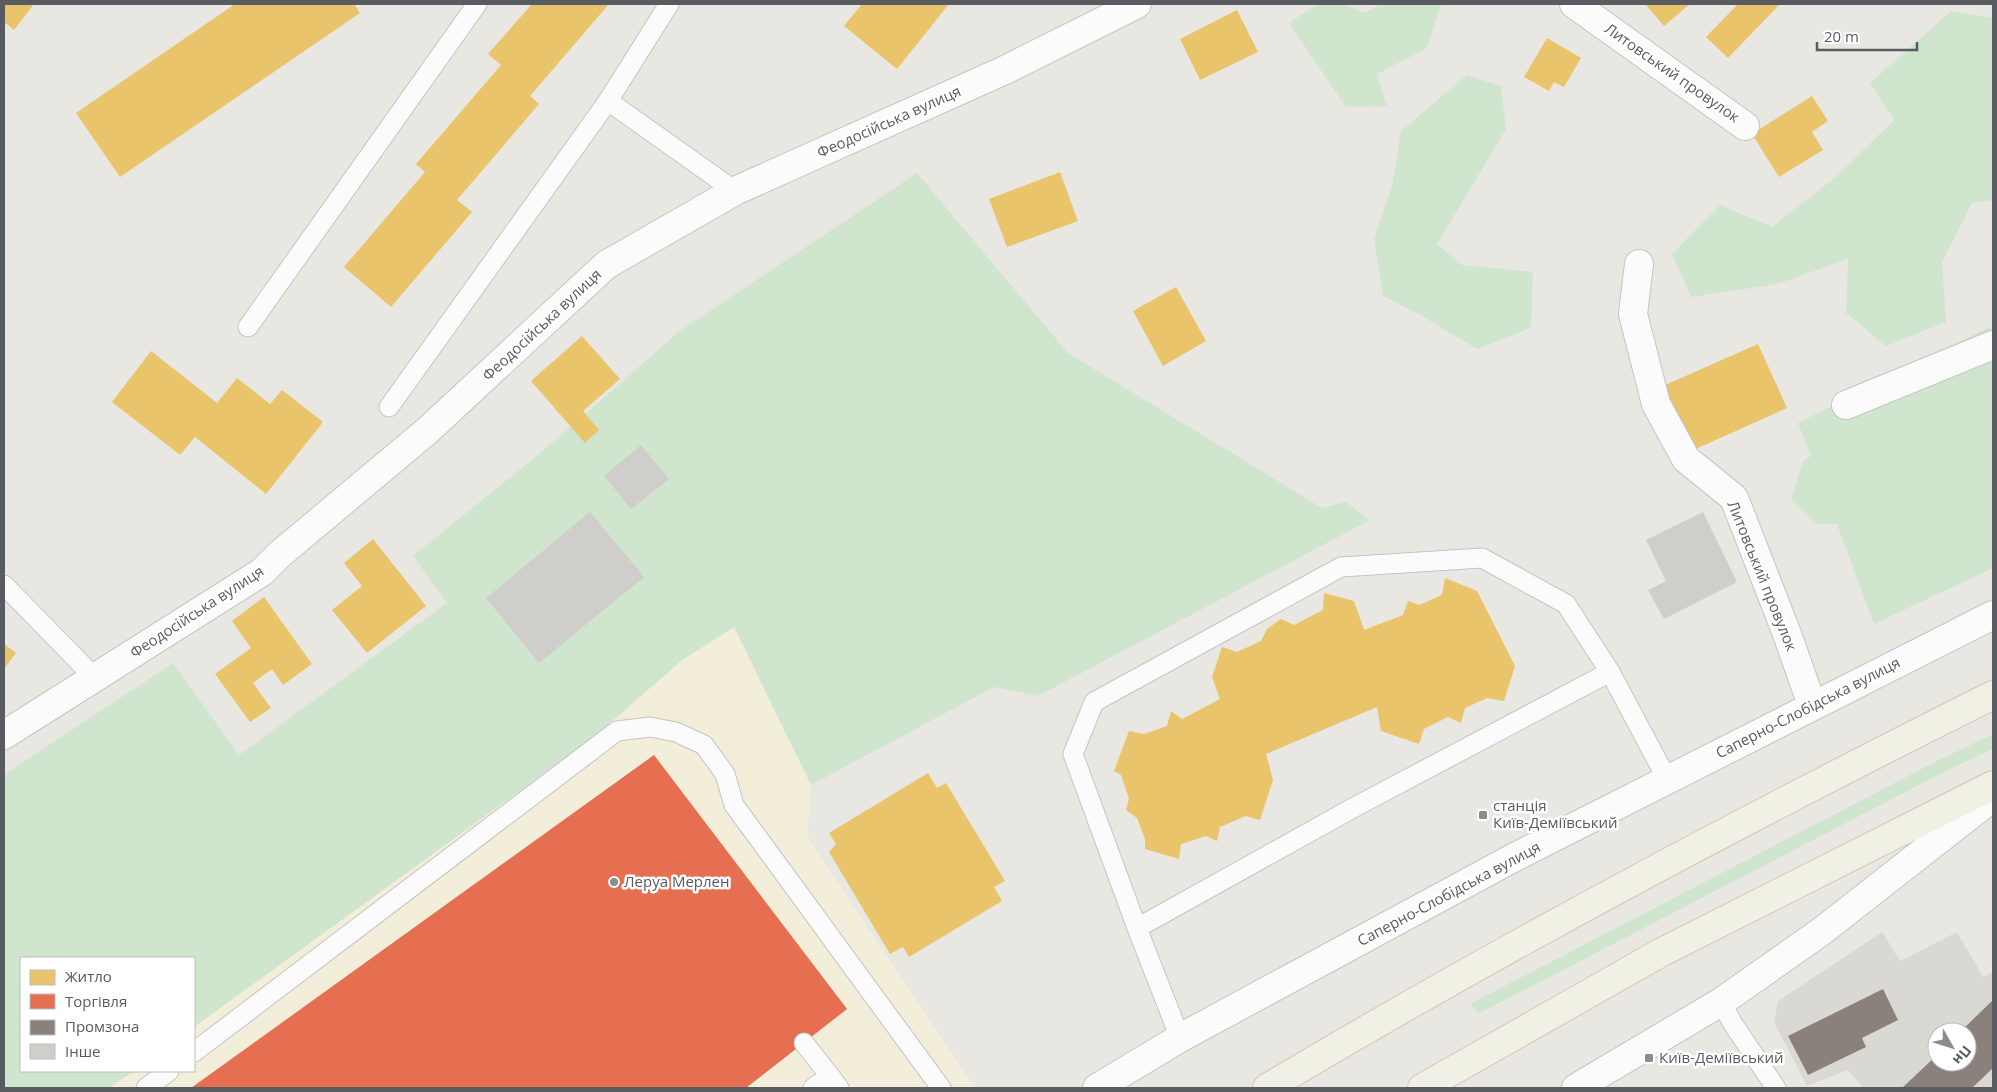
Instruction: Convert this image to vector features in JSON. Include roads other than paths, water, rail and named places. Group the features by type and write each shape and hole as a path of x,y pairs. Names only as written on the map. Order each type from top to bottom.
{"main road":[{"path":"1267,1088 1653,869 1813,785 1993,695"},
{"path":"1422,1088 1662,952 1993,785"}],"street":[{"name":"Феодосійська вулиця","path":"4,735 262,572 280,554 461,400 606,265 736,191 1005,70 1137,4"},
{"name":"Литовський провулок","path":"1574,4 1745,126"},
{"name":"Литовський провулок","path":"1639,264 1633,314 1656,404 1686,459 1734,498 1787,634 1812,706"},
{"path":"1846,406 1993,345"},
{"name":"Саперно-Слобідська вулиця","path":"1097,1088 1180,1038 1513,858 1993,615"},
{"path":"1576,1088 1720,1002 1822,931 1993,797"}],"lane":[{"path":"248,327 478,4"},
{"path":"389,407 608,101 669,4"},
{"path":"608,101 736,191"},
{"path":"1180,1038 1073,754 1094,702 1333,571 1342,567 1482,558 1566,604 1610,672 1667,779"},
{"path":"4,585 94,677"},
{"path":"1137,928 1351,809 1610,672"},
{"path":"195,1051 617,731 650,727 676,732 704,745 725,774 734,805 941,1088"},
{"path":"1720,1002 1776,1088"},
{"path":"804,1043 834,1082 813,1088"},
{"path":"146,1088 168,1072"}],"place":[{"name":"станція Київ-Деміївський","path":"1483,815"},
{"name":"Леруа Мерлен","path":"614,882"},
{"name":"Київ-Деміївський","path":"1649,1058"}]}
